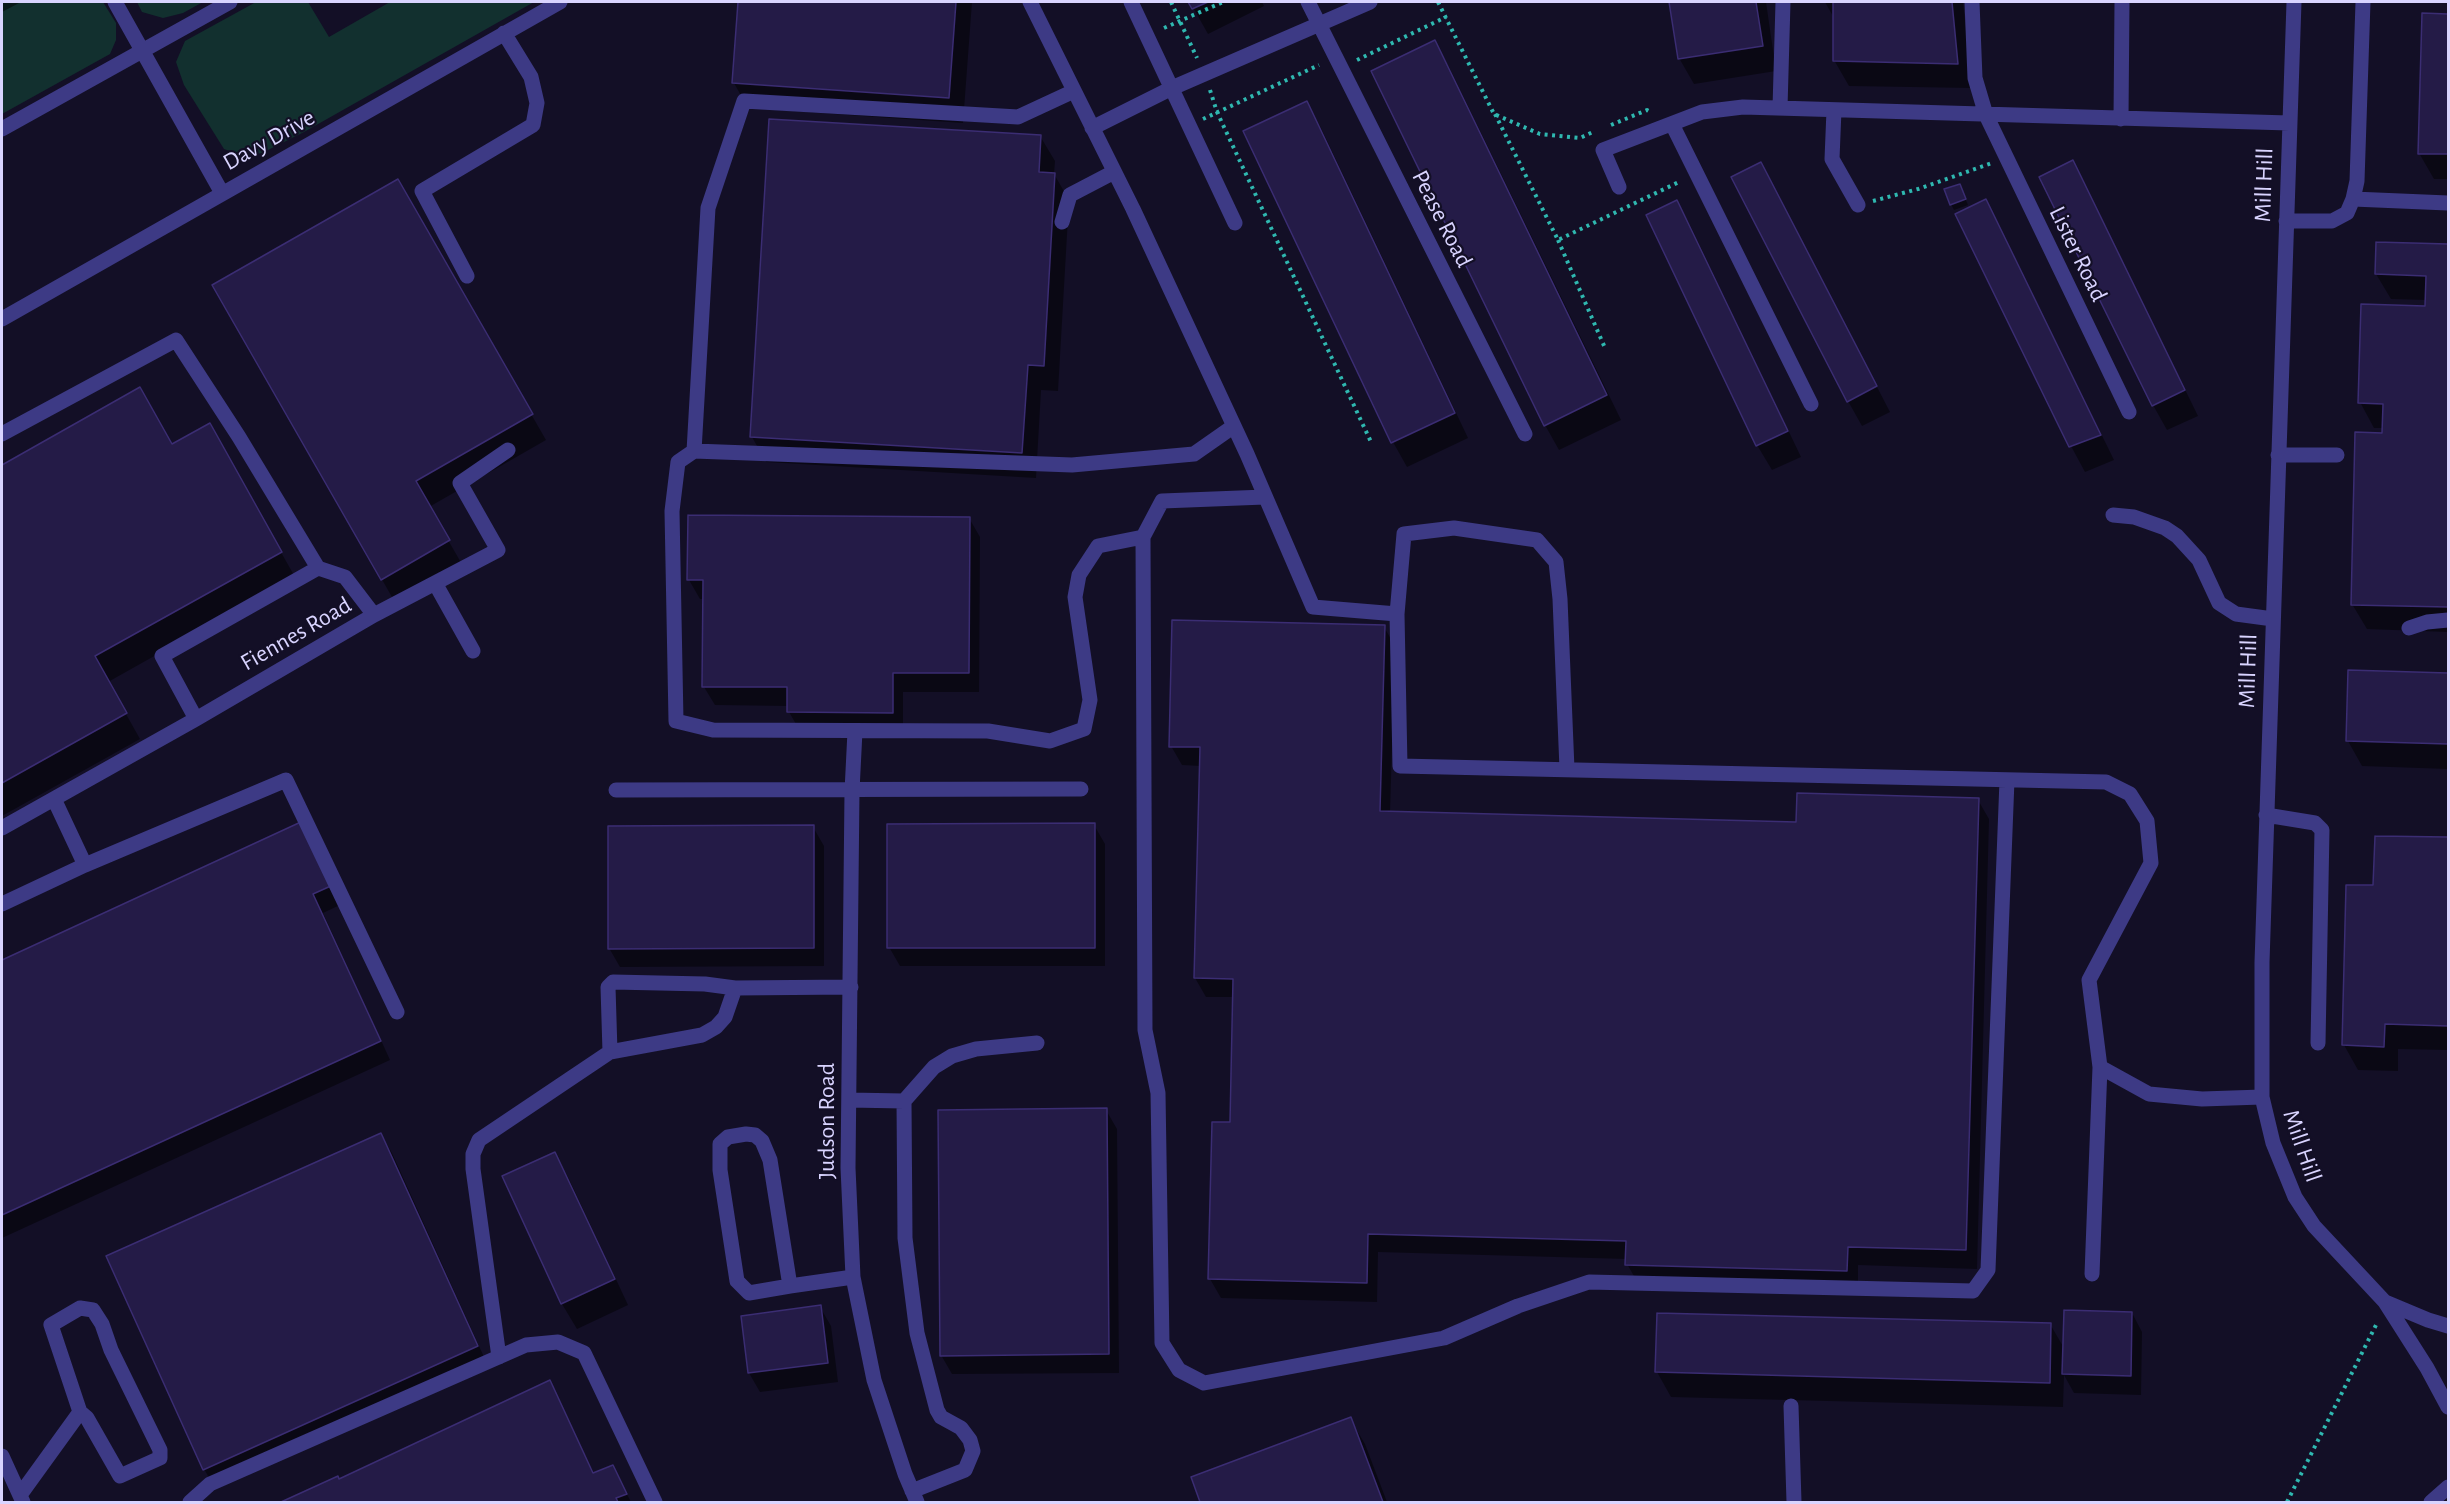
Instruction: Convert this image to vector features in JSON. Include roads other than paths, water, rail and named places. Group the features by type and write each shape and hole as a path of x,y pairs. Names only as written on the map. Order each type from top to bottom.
{"street":[{"path":"115,2 222,193"},
{"path":"2,129 230,2"},
{"name":"Davy Drive","path":"2,319 560,2"},
{"path":"1030,2 1114,172 1234,426 1313,607 1397,614"},
{"path":"1131,2 1235,223"},
{"name":"Pease Road","path":"1308,2 1525,434"},
{"path":"1092,128 1172,88 1371,2"},
{"path":"1780,108 1783,2"},
{"name":"Lister Road","path":"1972,2 1975,78 1986,115 2129,412"},
{"path":"2121,119 2122,2"},
{"name":"Mill Hill","path":"2294,2 2266,815 2262,962 2262,1097 2273,1143 2295,1197 2314,1226 2385,1302 2427,1368 2448,1407"},
{"path":"2286,221 2332,221 2347,213 2353,199 2357,181 2363,2"},
{"path":"467,276 422,191 533,125 537,103 531,77 504,33"},
{"path":"694,451 708,208 744,101 1018,117 1074,91"},
{"path":"1619,187 1603,150 1702,112 1743,107 2289,123"},
{"path":"1834,110 1832,159 1858,205"},
{"path":"1672,124 1811,404"},
{"path":"1062,222 1070,195 1114,172"},
{"path":"2353,199 2448,203"},
{"path":"2,434 176,340 239,437 318,568 345,577 374,615"},
{"path":"1143,537 1098,546 1079,575 1076,597 1089,700 1084,729 1050,741 988,731 713,730 676,721 672,511 678,462 694,451 1072,465 1194,454 1234,426"},
{"name":"Fiennes Road","path":"2,828 196,719 374,615 498,550 460,483 508,450"},
{"path":"2278,455 2337,455"},
{"path":"1266,497 1162,501 1143,537 1145,1030 1158,1093 1162,1344 1179,1370 1204,1383 1444,1338 1518,1306 1589,1282 1973,1291 1988,1270 2007,780"},
{"path":"2113,515 2134,517 2165,528 2177,536 2199,560 2219,603 2236,614 2273,618"},
{"path":"1567,769 1560,599 1556,562 1537,540 1454,528 1404,534 1397,614 1400,766 2106,782 2130,794 2148,821 2151,863 2089,980 2100,1067 2092,1274"},
{"path":"196,719 162,656 318,568"},
{"path":"435,583 473,651"},
{"path":"2409,628 2427,622 2448,620"},
{"name":"Judson Road","path":"855,731 852,791 848,1168 853,1276 874,1380 914,1497"},
{"path":"2,904 85,865 286,780 397,1012"},
{"path":"616,790 1081,789"},
{"path":"54,799 85,865"},
{"path":"2266,815 2315,823 2322,830 2318,1043"},
{"path":"610,1052 608,987 610,984 705,984 735,988 851,987"},
{"path":"499,1358 473,1169 473,1154 479,1140 610,1052 702,1035 716,1027 725,1017 735,988"},
{"path":"914,1497 965,1470 973,1451 970,1440 961,1428 941,1417 937,1410 917,1333 905,1238 904,1101 934,1067 952,1056 976,1049 1037,1043"},
{"path":"2100,1067 2149,1094 2202,1099 2262,1097"},
{"path":"849,1100 904,1101"},
{"path":"790,1286 770,1160 762,1141 755,1135 728,1137 720,1144 720,1170 737,1281 749,1293 853,1276"},
{"name":"Mill Hill","path":"2385,1302 2448,1326"},
{"path":"80,1308 93,1310 102,1324 111,1350 160,1450 160,1458 120,1476 87,1418 80,1412 51,1325 80,1308"},
{"path":"190,1503 210,1484 526,1345 558,1342 584,1353 655,1503"},
{"path":"1791,1406 1794,1503"},
{"path":"22,1499 80,1412"},
{"path":"2,1456 22,1499"},
{"path":"2431,1503 2448,1487"}]}
